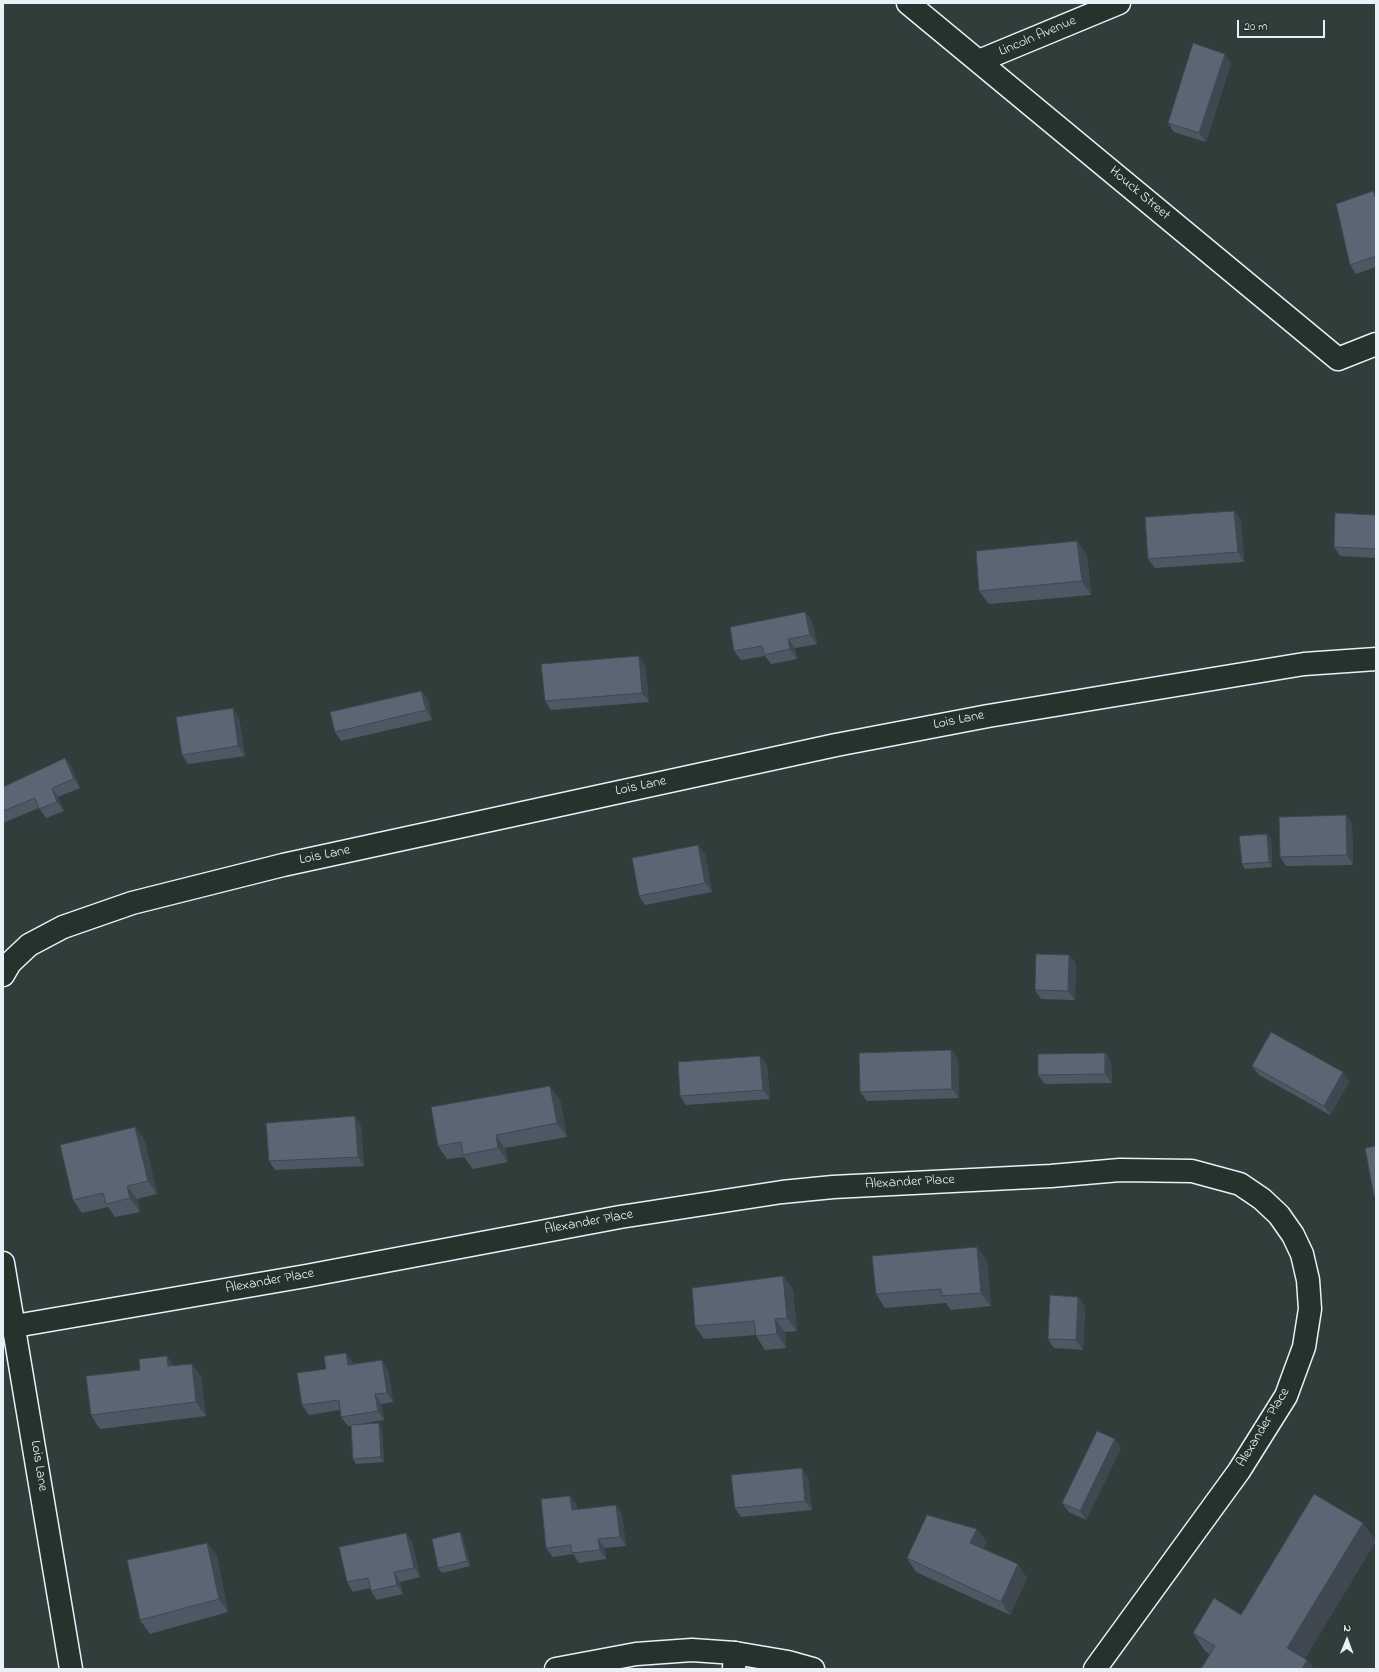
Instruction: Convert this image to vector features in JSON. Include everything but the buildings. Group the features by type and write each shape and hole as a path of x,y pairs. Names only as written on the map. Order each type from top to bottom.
{"street":[{"name":"Houck Street","path":"908,3 1338,358 1376,344"},
{"name":"Lincoln Avenue","path":"979,61 1119,3"},
{"name":"Lois Lane","path":"3,975 10,963 29,945 63,927 132,903 283,865 882,736 988,716 1304,664 1376,659"},
{"name":"Alexander Place","path":"15,1326 306,1276 620,1217 782,1192 833,1187 1051,1176 1120,1170 1192,1172 1240,1184 1262,1199 1279,1215 1293,1235 1302,1254 1308,1280 1310,1309 1304,1347 1286,1396 1239,1471 1095,1669"},
{"name":"Lois Lane","path":"3,1263 15,1326 71,1669"},
{"path":"556,1669 636,1654 692,1650 734,1661 788,1662 813,1669"}]}
